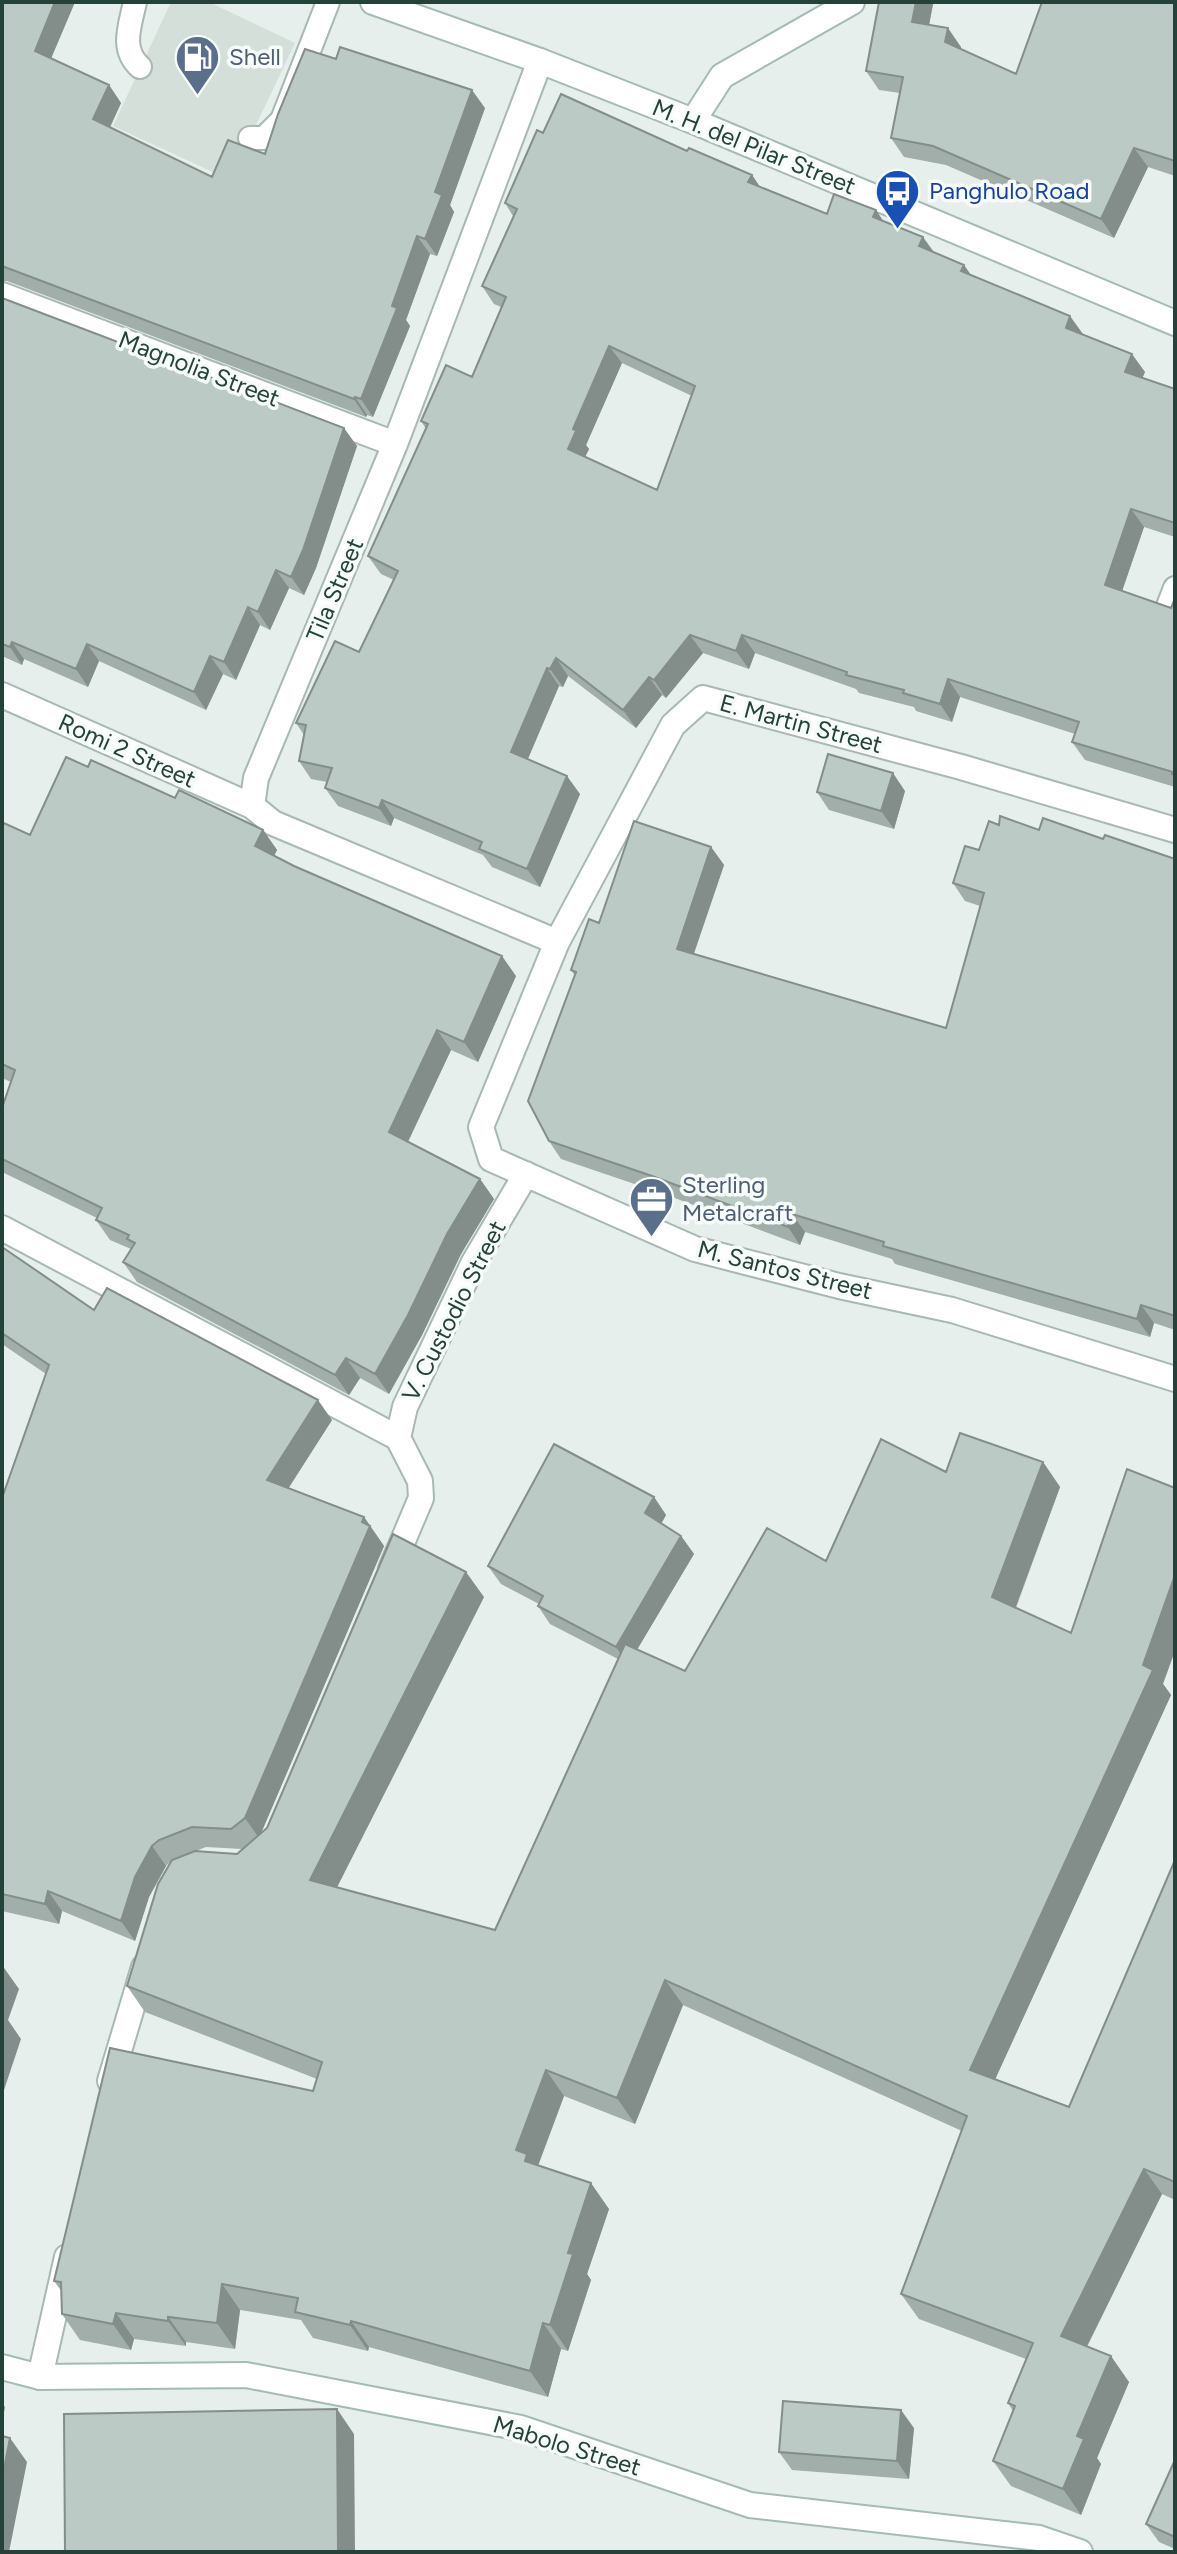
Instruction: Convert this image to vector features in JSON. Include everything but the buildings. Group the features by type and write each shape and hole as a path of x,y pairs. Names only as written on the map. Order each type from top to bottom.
{"street":[{"name":"M. H. del Pilar Street","path":"373,2 540,61 693,121 1175,323"},
{"path":"693,121 722,76 852,2"},
{"name":"Tila Street","path":"252,806 256,778 395,444 540,61"},
{"name":"Magnolia Street","path":"2,295 395,444"},
{"name":"Romi 2 Street","path":"2,695 252,806"},
{"name":"E. Martin Street","path":"557,942 673,725 703,698 961,767 1175,830"},
{"path":"252,806 273,823 557,942"},
{"name":"M. Santos Street","path":"557,942 481,1127 491,1159 695,1249 839,1286 952,1310 1175,1379"},
{"name":"V. Custodio Street","path":"398,1438 405,1407 474,1262 526,1174"},
{"path":"2,1228 398,1438 420,1481 421,1498 384,1585"},
{"path":"104,2103 150,1946"},
{"path":"40,2377 71,2240"},
{"name":"Mabolo Street","path":"2,2367 40,2377 246,2375 521,2428 750,2505 1039,2538 1080,2552"}],"lane":[{"path":"135,2 126,41 132,59 140,67"},
{"path":"250,138 264,138 282,120 328,2"}],"shaded area":[{"name":"Shell","path":"171,2 209,2 295,43 230,180 113,126"}],"place":[{"name":"Shell","path":"198,96"},
{"name":"Panghulo Road","path":"898,230"},
{"name":"Sterling Metalcraft","path":"651,1238"}]}
